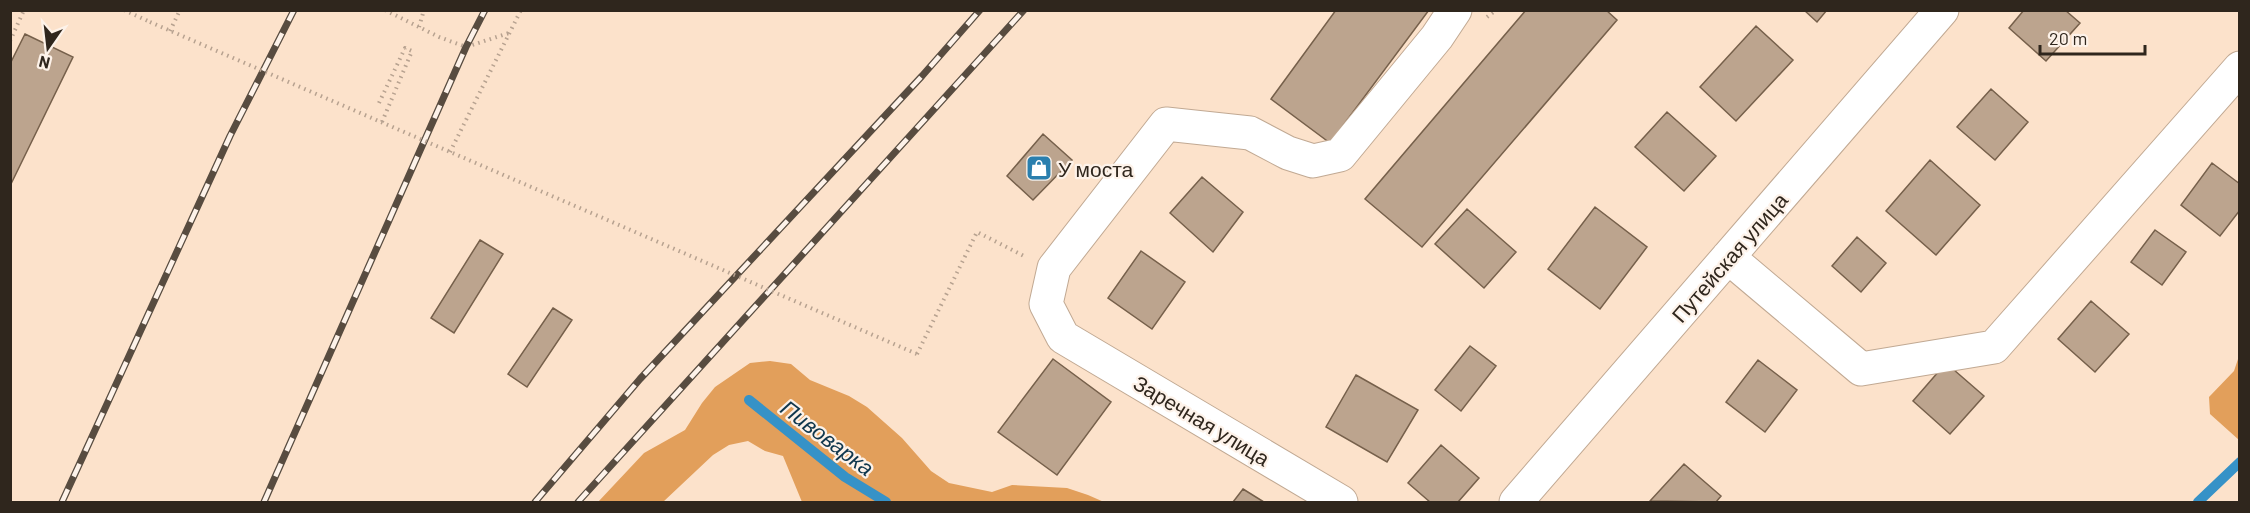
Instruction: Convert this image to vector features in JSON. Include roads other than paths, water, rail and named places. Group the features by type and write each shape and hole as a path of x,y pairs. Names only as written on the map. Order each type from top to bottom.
{"street":[{"name":"Заречная улица","path":"1341,502 1063,337 1046,304 1054,268 1166,124 1250,133 1288,153 1313,161 1340,154 1437,37 1455,10"},
{"name":"Путейская улица","path":"1516,502 1941,10"},
{"path":"1728,257 1861,369 1994,347 2240,68"}],"waterway":[{"name":"Пивоварка","path":"749,400 845,477 886,502"},
{"path":"2198,502 2240,462"}],"railway":[{"path":"62,502 230,136 294,10"},
{"path":"264,502 466,47 485,10"},
{"path":"535,502 640,379 922,76 980,10"},
{"path":"578,502 1024,10"}],"place":[{"name":"У моста","path":"1039,168"}]}
